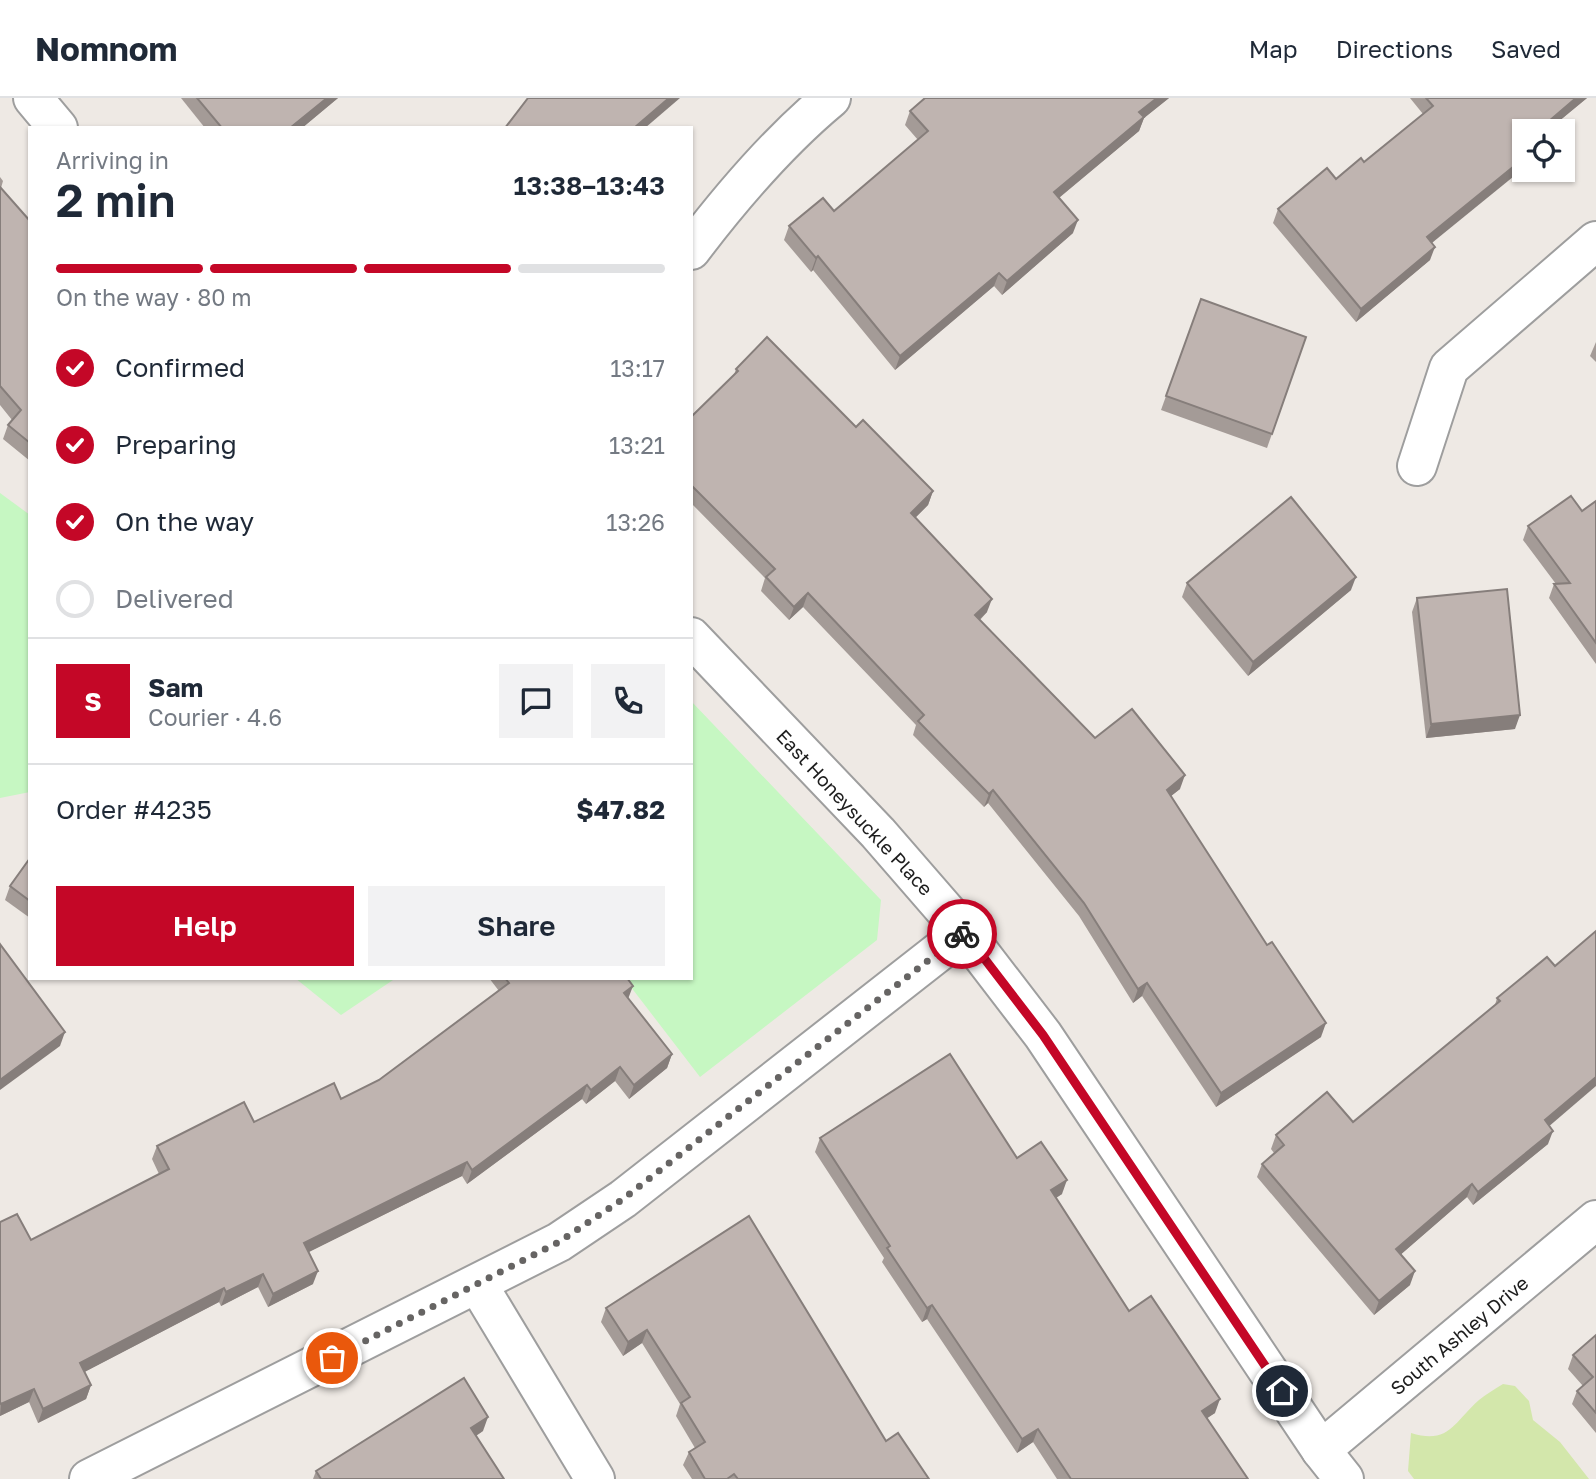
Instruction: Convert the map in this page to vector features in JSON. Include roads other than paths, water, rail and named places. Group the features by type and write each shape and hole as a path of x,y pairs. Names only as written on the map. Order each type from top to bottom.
{"street":[{"path":"33,98 56,126"},
{"path":"693,247 722,209 810,116 831,98"},
{"path":"1417,466 1449,368 1596,241"},
{"name":"East Honeysuckle Place","path":"693,639 878,833 964,932 1043,1035 1333,1464"},
{"path":"89,1479 559,1242 623,1199 964,932"},
{"name":"South Ashley Drive","path":"1333,1464 1596,1220"},
{"path":"478,1285 595,1479"}]}
